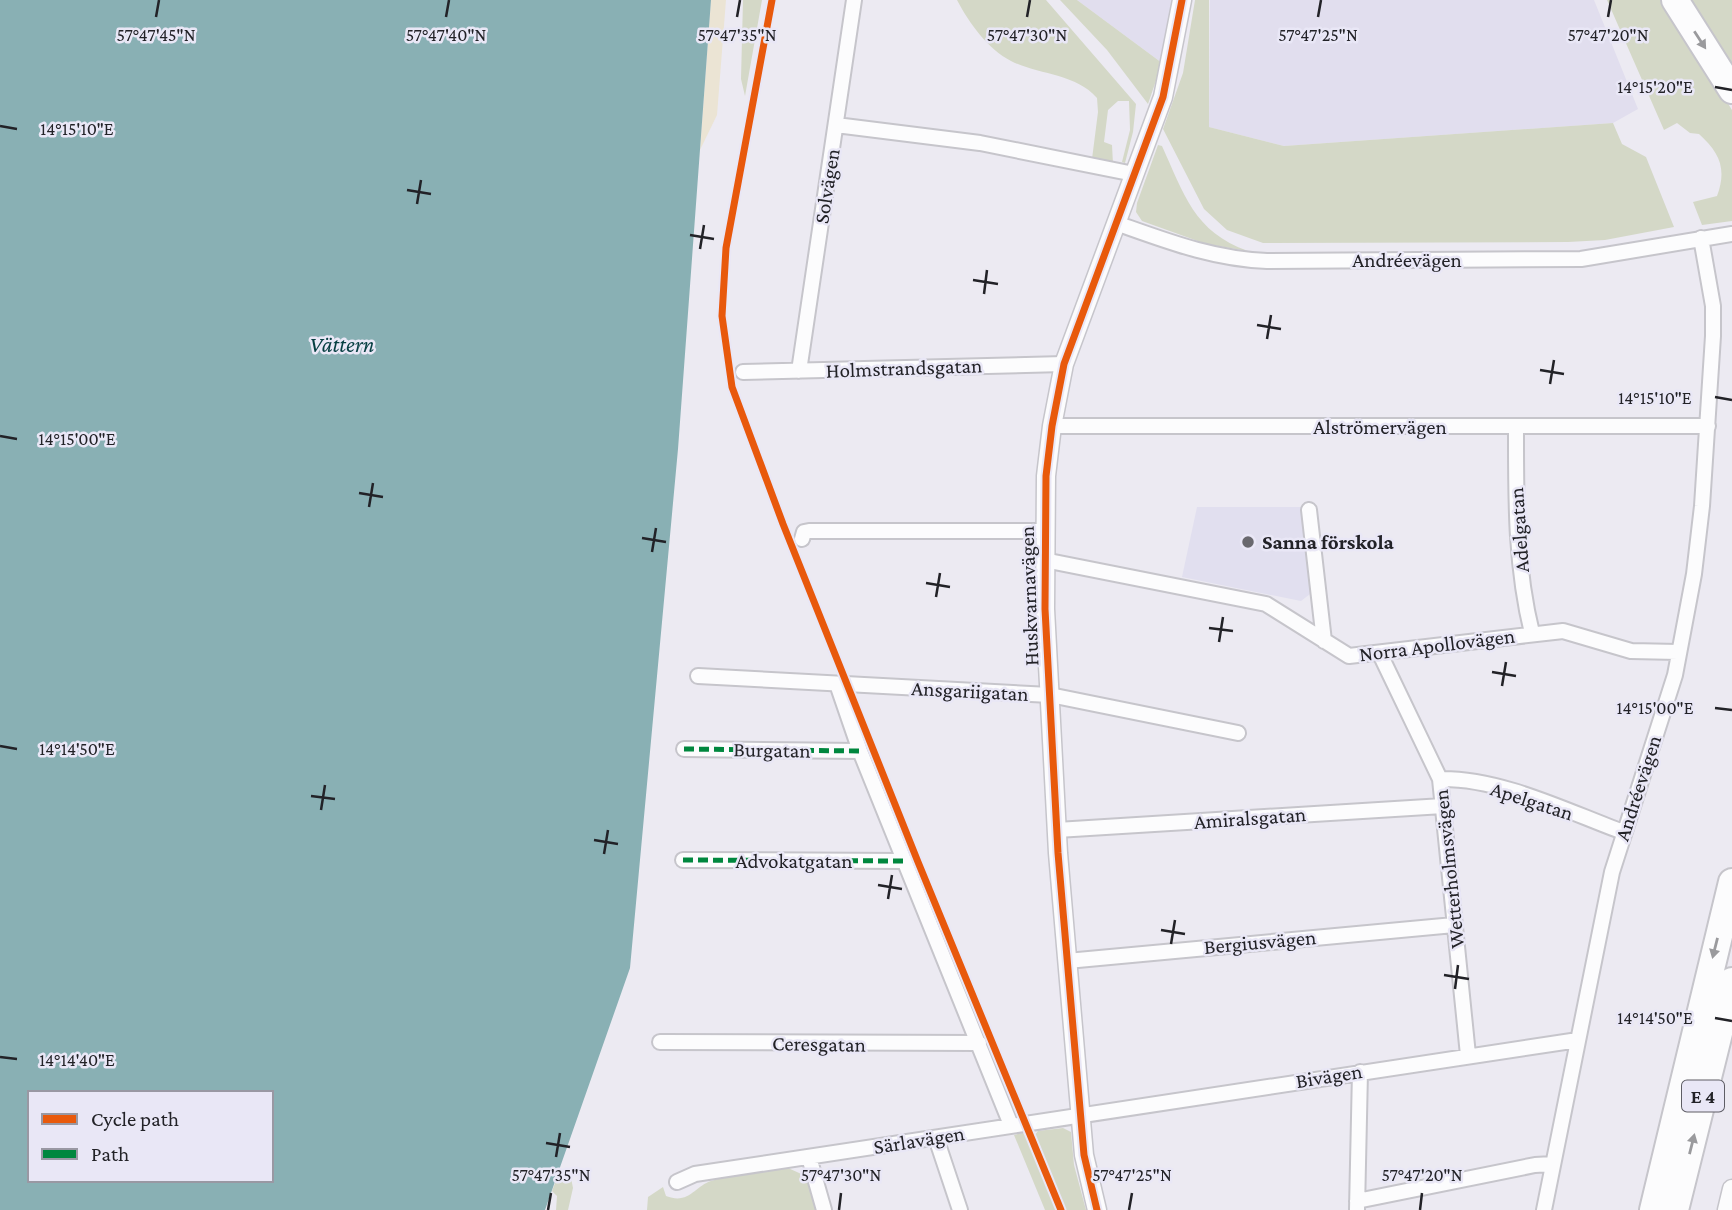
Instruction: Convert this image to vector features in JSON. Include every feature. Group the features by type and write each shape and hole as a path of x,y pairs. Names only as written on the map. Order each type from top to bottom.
{"highway":[{"path":"1675,0 1732,90"},
{"name":"E 4","path":"1653,1210 1732,882"},
{"name":"E 4","path":"1675,1210 1732,981"}],"street":[{"name":"Solvägen","path":"799,371 854,0"},
{"name":"Huskvarnavägen","path":"1097,1210 1084,1155 1067,961 1057,830 1044,531 1052,426 1064,364 1163,97 1182,0"},
{"path":"836,125 980,143 1134,174"},
{"name":"Andréevägen","path":"1116,223 1200,253 1238,260 1267,261 1581,259 1732,234"},
{"name":"Andréevägen","path":"1544,1210 1604,905 1623,832 1675,675 1694,574 1708,426 1713,306 1701,238"},
{"name":"Holmstrandsgatan","path":"743,372 1064,364"},
{"name":"Alströmervägen","path":"1052,426 1708,426"},
{"name":"Adelgatan","path":"1516,426 1516,506 1525,604 1532,633"},
{"path":"1308,510 1324,641"},
{"path":"802,539 804,532 809,531 1044,531"},
{"name":"Norra Apollovägen","path":"1044,559 1266,604 1349,656 1563,631 1631,651 1678,652"},
{"name":"Wetterholmsvägen","path":"1380,654 1440,779 1468,1055"},
{"name":"Ansgariigatan","path":"698,676 1050,695 1238,733"},
{"path":"837,684 860,751 1011,1125"},
{"name":"Burgatan","path":"684,749 860,751"},
{"name":"Apelgatan","path":"1440,779 1460,778 1513,792 1623,832"},
{"name":"Amiralsgatan","path":"1057,830 1443,806"},
{"name":"Advokatgatan","path":"683,860 905,861"},
{"name":"Bergiusvägen","path":"1067,961 1454,925"},
{"name":"Bivägen","path":"1080,1114 1578,1040"},
{"name":"Ceresgatan","path":"660,1042 979,1043"},
{"path":"1360,1072 1357,1205 1535,1164 1553,1164"},
{"name":"Särlavägen","path":"677,1182 695,1174 1080,1114"},
{"path":"936,1138 960,1210"},
{"path":"809,1157 824,1210"},
{"path":"1727,1210 1732,1189"}],"shaded area":[{"path":"1077,0 1174,0 1162,63"},
{"path":"1210,0 1594,0 1638,109 1613,123 1284,146 1209,127"},
{"name":"Sanna förskola","path":"1197,507 1303,507 1314,591 1301,601 1182,577"}],"green space":[{"path":"743,0 762,0 745,96 741,79"},
{"path":"957,0 1046,0 1136,104 1133,132 1125,163 1122,162 1130,130 1129,101 1118,101 1108,110 1104,142 1112,145 1113,164 1092,159 1098,112 1097,98 1067,79 1022,66 1003,56 980,35"},
{"path":"1060,0 1077,0 1162,63 1148,104 1107,50"},
{"path":"1195,0 1209,0 1209,127 1284,146 1613,123 1622,144 1646,157 1674,227 1605,240 1568,242 1263,243 1227,230 1204,209 1163,129 1183,73"},
{"path":"1607,0 1663,0 1732,110 1732,221 1702,225 1693,202 1717,196 1721,178 1720,162 1699,134 1690,133 1677,123 1664,130"},
{"path":"1689,0 1732,0 1732,69"},
{"path":"1158,145 1162,146 1185,195 1203,222 1230,243 1248,251 1206,244 1142,221 1136,212 1137,203"},
{"path":"1063,1128 1071,1132 1074,1165 1086,1210 1065,1210 1034,1136 1038,1131"},
{"path":"1023,1133 1058,1210 1045,1210 1014,1135"},
{"path":"788,1168 808,1177 817,1210 647,1210 648,1197 663,1187 666,1196 680,1198 711,1181"},
{"path":"557,1178 571,1178 573,1188 568,1210 556,1210 557,1196 552,1191"}],"sand":[{"path":"711,0 726,0 717,115 700,150"}],"water":[{"name":"Vättern","path":"0,0 711,0 678,449 630,968 545,1210 0,1210"}],"marked path":[{"path":"684,749 860,751"},
{"path":"683,860 905,861"}],"cycle path":[{"path":"772,0 726,248 722,316 732,387 783,524 918,862 1061,1210"},
{"path":"1097,1210 1084,1155 1058,853 1045,609 1046,476 1064,364 1163,97 1182,0"}],"place":[{"name":"Sanna förskola","path":"1248,542"}]}
